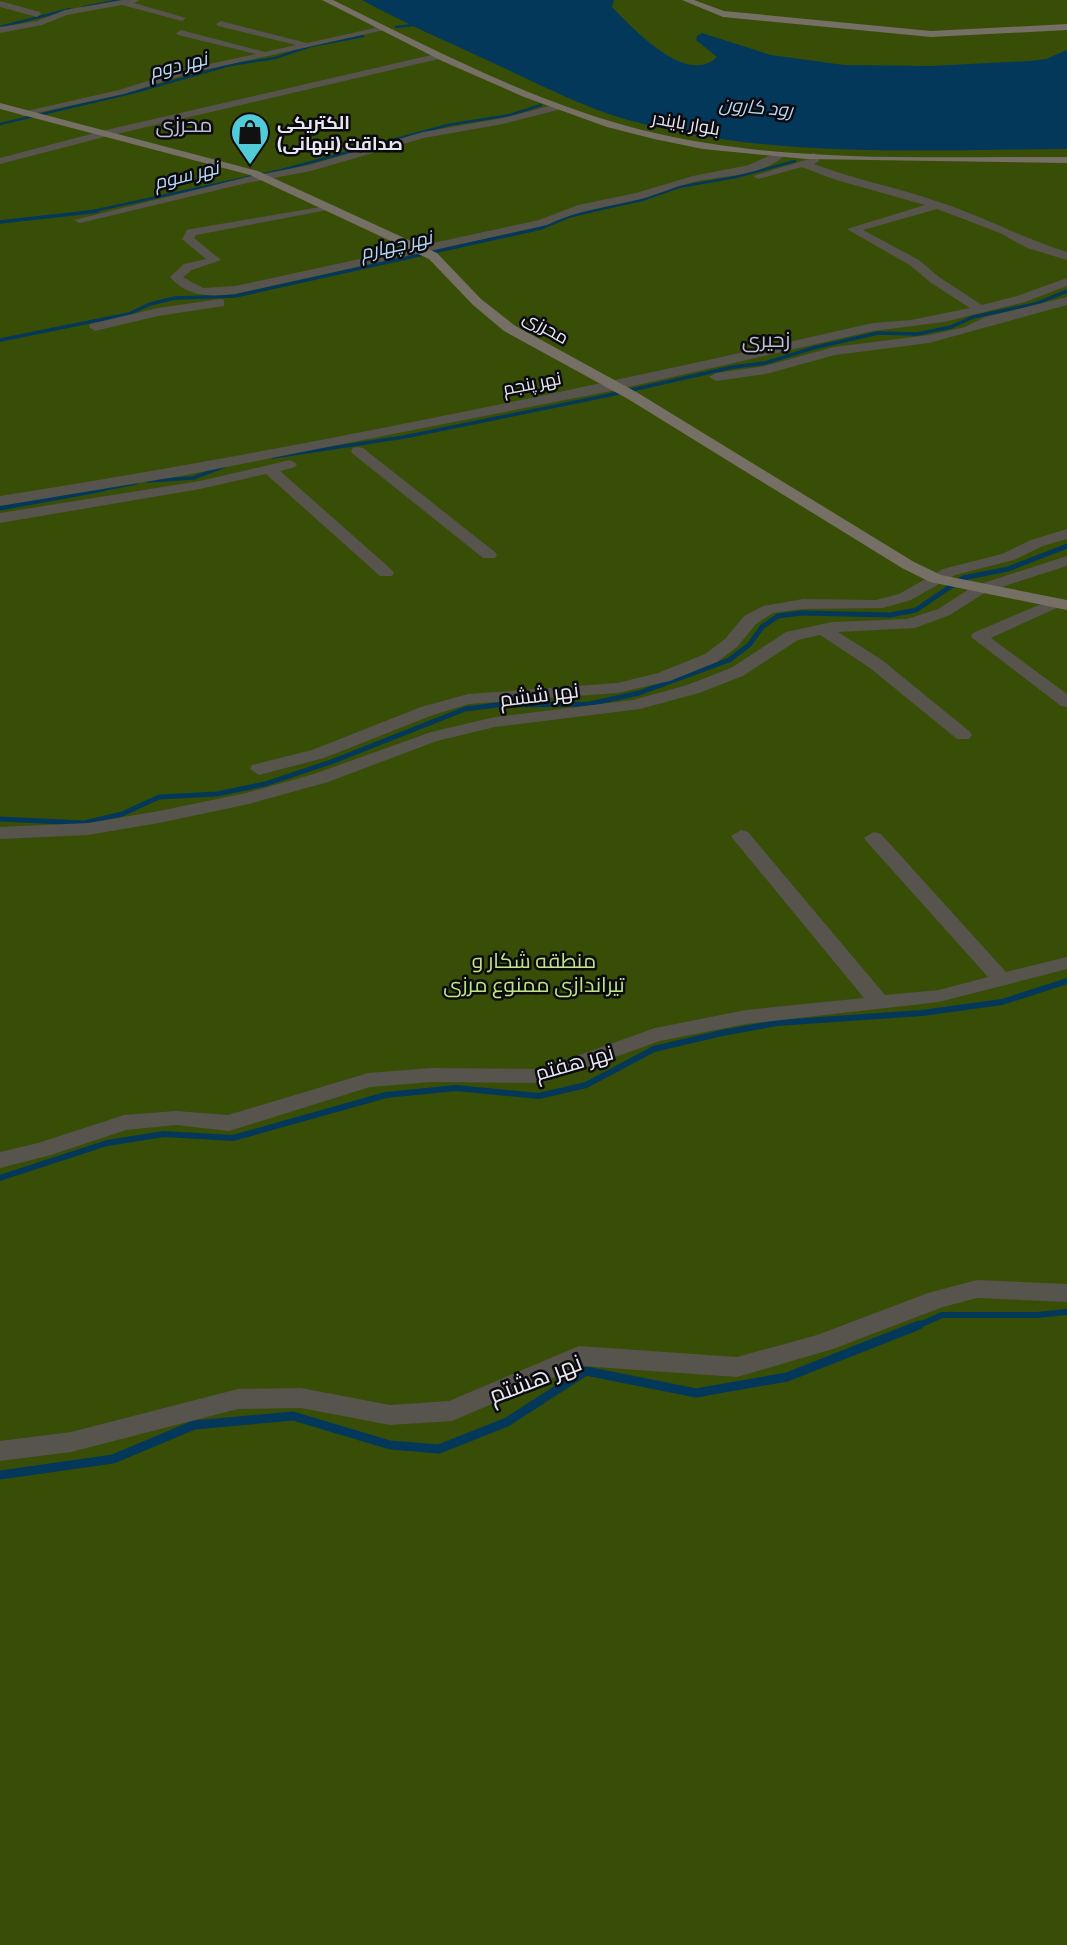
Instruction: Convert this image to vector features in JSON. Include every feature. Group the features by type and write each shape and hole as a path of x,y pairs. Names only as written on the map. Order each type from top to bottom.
{"street":[{"path":"0,30 136,0"},
{"name":"بلوار بایندر","path":"326,0 538,100 654,136 810,160 1067,160"},
{"path":"687,0 723,14 931,34 1067,27"},
{"path":"123,3 182,18"},
{"path":"0,4 37,14"},
{"path":"0,23 73,5"},
{"path":"97,7 140,19"},
{"path":"221,24 306,44"},
{"path":"32,115 189,71 306,44 389,31"},
{"path":"32,115 141,95 232,69 286,60 389,31"},
{"path":"181,33 269,54"},
{"path":"0,161 106,133 440,56"},
{"path":"80,220 444,122 495,115 538,100"},
{"name":"محرزی","path":"0,106 257,174 425,252 477,302 509,328 625,392 908,565 941,580 1061,604"},
{"path":"68,212 257,174 312,168 423,135 503,121 557,107"},
{"path":"95,327 158,312 278,293 543,223 560,212 652,192 671,184 732,172 774,159 781,154"},
{"path":"328,207 191,232 188,239 215,260 188,267 176,277 185,287 206,293 235,290 425,252 553,230 688,191 810,160 837,177 938,205 1031,245 1067,256"},
{"path":"938,205 853,229 915,263 935,280 979,308"},
{"name":"نهر پنجم","path":"0,518 200,485 625,392 873,327 911,324 1021,299 1067,282"},
{"name":"نهر پنجم","path":"0,501 766,370 834,351 929,339 969,330 990,320 1067,301"},
{"path":"358,451 489,555"},
{"path":"268,468 386,573"},
{"path":"259,769 318,754 427,711 468,699 617,688 664,677 711,658 731,643 750,620 769,610 803,604 877,605 905,597 941,580 949,572 1009,557 1037,543 1067,534"},
{"name":"نهر ششم","path":"0,833 88,829 159,817 248,798 309,781 430,737 482,724 634,705 693,689 737,672 792,636 823,629 909,624 944,612 975,588 1067,561"},
{"path":"1061,604 979,637 1067,702"},
{"path":"823,629 876,664 963,735"},
{"path":"741,836 880,1003"},
{"path":"874,838 1002,980"},
{"name":"نهر هفتم","path":"0,1160 43,1150 124,1123 176,1118 229,1123 368,1080 432,1075 542,1076 655,1035 746,1017 939,996 1067,963"},
{"name":"نهر هشتم","path":"0,1451 71,1442 238,1399 301,1398 390,1415 452,1411 579,1356 737,1367 824,1342 937,1299 978,1289 1067,1293"}],"green space":[{"name":"منطقه شکار و تیراندازی ممنوع مرزی","path":"0,0 1067,0 1067,1945 0,1945"}],"water":[{"name":"رود کارون","path":"362,0 614,0 612,7 646,40 675,60 690,65 704,64 717,57 696,40 702,33 771,55 844,65 930,66 1030,61 1046,59 1067,50 1067,149 901,151 791,147 682,132 628,120 576,101"}],"waterway":[{"path":"84,7 120,0"},
{"path":"0,27 70,9"},
{"path":"396,27 422,24"},
{"name":"نهر دوم","path":"0,124 135,92 230,65 275,58 311,46 363,36"},
{"name":"نهر سوم","path":"88,212 282,170 448,125 510,115 541,105"},
{"name":"نهر چهارم","path":"583,213 642,200 679,187 736,177 795,161"},
{"name":"نهر سوم","path":"88,212 98,211"},
{"name":"نهر چهارم","path":"0,340 129,314 150,304 175,298 235,296 541,228 590,211"},
{"name":"نهر سوم","path":"0,222 88,212"},
{"name":"نهر سوم","path":"84,213 88,212"},
{"path":"273,457 404,437 605,396 733,367 765,363 813,348 878,333 917,334 951,327 973,317 1035,304 1067,291"},
{"path":"147,481 193,478 225,466"},
{"path":"94,491 136,483"},
{"path":"0,508 104,489"},
{"path":"0,819 84,823 122,814 159,797 217,794 265,784 331,762 465,709 497,705 589,704 639,693 729,660 749,645 762,627 778,616 802,613 890,615 916,610 963,578 1008,569 1067,546"},
{"path":"0,1178 107,1143 164,1134 233,1138 386,1095 456,1088 539,1096 586,1085 654,1049 722,1033 777,1023 922,1013 1002,1002 1067,981"},
{"path":"915,1327 942,1315 1037,1315 1067,1312"},
{"path":"0,1475 113,1459 194,1425 293,1416 390,1445 439,1449 507,1422 586,1371 696,1393 787,1377 919,1325"}],"place":[{"name":"الکتریکی صداقت (نبهانی)","path":"250,166"}],"district":[{"name":"محرزی","path":"184,124"},
{"name":"زحیری","path":"766,339"}]}
